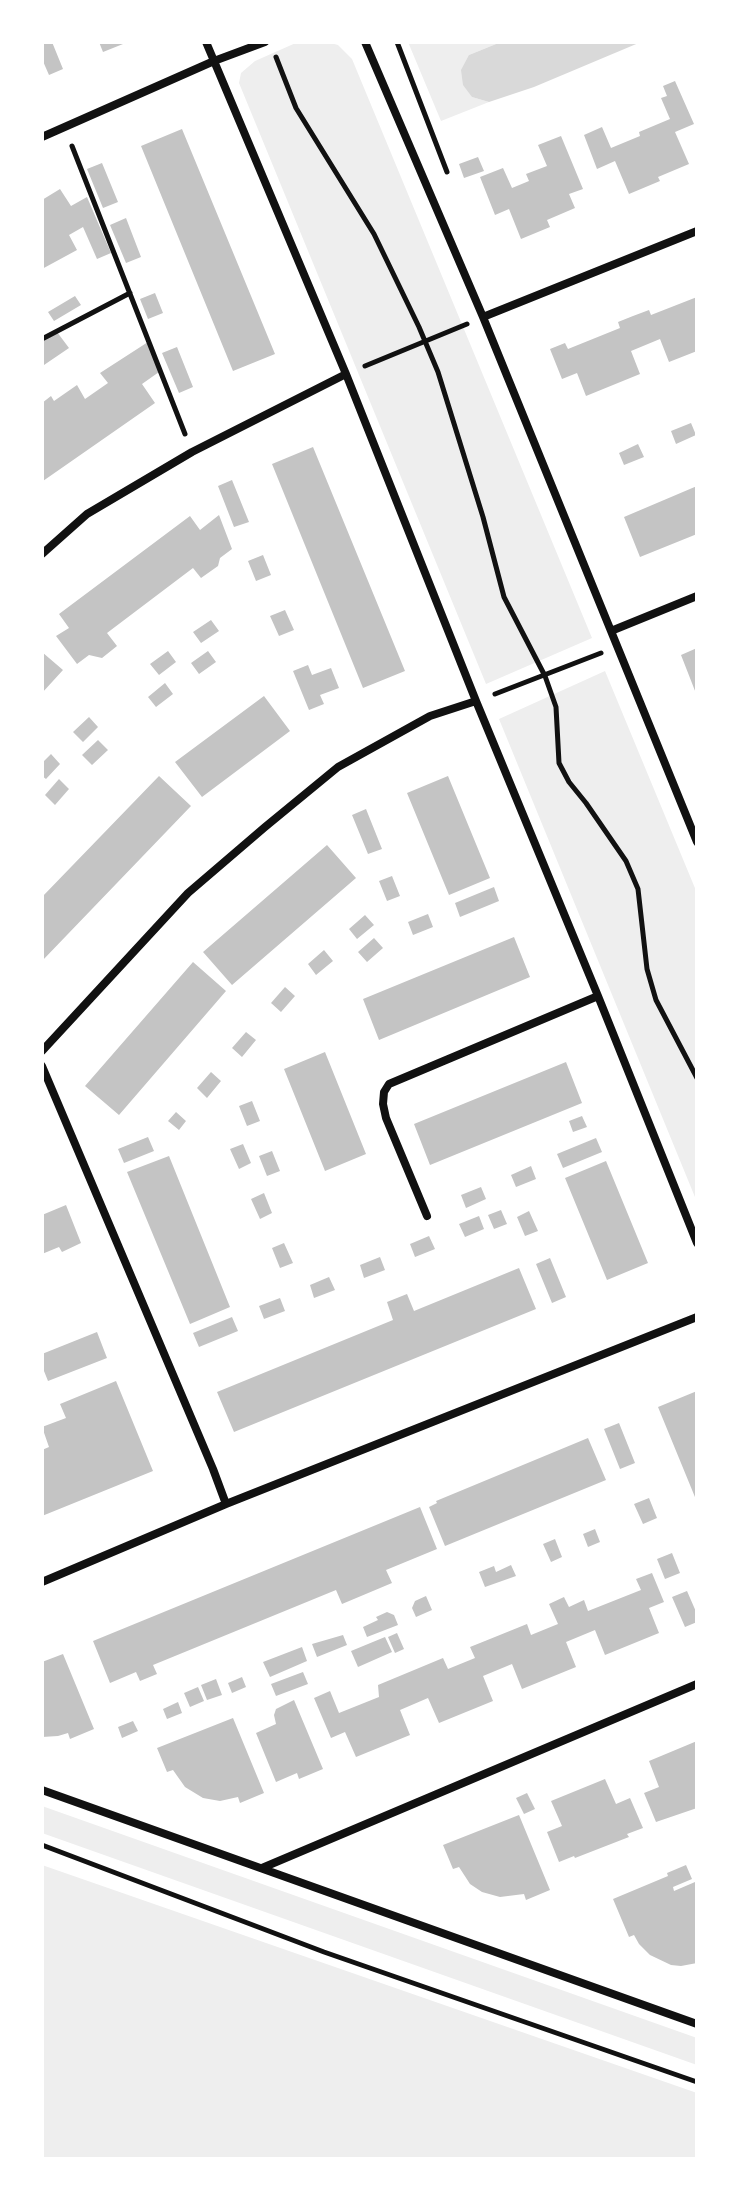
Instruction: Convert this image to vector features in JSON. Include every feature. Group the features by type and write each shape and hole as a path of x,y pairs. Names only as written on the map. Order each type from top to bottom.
{"street":[{"path":"206,42 346,374 697,1243"},
{"path":"42,137 214,61 265,42"},
{"path":"365,42 483,317 697,842"},
{"path":"483,317 697,231"},
{"path":"42,554 87,514 192,452 346,374"},
{"path":"611,631 697,596"},
{"path":"42,1051 188,893 338,767 430,716 476,701"},
{"path":"427,1216 386,1118 384,1092 389,1084 598,996"},
{"path":"42,1066 226,1504"},
{"path":"42,1582 226,1504 697,1317"},
{"path":"261,1869 697,1684"},
{"path":"42,1790 697,2024"}],"path":[{"path":"397,42 452,185"},
{"path":"274,52 296,108 374,234 438,372 504,597 545,676 556,707 559,763 569,782 626,861 638,889 647,969 656,1000 697,1078"},
{"path":"64,126 192,452"},
{"path":"42,339 130,293"},
{"path":"346,374 483,317"},
{"path":"476,701 617,646"},
{"path":"42,1845 324,1952 697,2082"}],"shaded area":[{"path":"298,42 338,45 352,59 592,638 486,684 239,83 241,73 255,61"},
{"path":"408,42 501,42 469,55 472,97 489,102 441,121"},
{"path":"501,42 641,42 534,87 489,102 472,97 463,85 461,70 469,55"},
{"path":"605,671 697,893 697,1202 499,719"},
{"path":"42,1806 697,2038 697,2065 42,1833"},
{"path":"42,1865 697,2093 697,2159 42,2159"}],"building":[{"path":"42,42 52,42 63,69 49,75 42,59"},
{"path":"99,42 128,42 103,52"},
{"path":"675,81 694,124 675,132 689,164 629,194 615,161 597,169 584,135 602,127 611,148 670,119 661,98 667,96 663,86"},
{"path":"182,129 275,354 233,371 141,146"},
{"path":"561,136 583,189 569,194 575,208 547,220 550,227 521,239 509,209 495,215 480,177 503,168 512,188 529,181 526,174 547,166 538,145"},
{"path":"478,157 484,171 464,178 459,164"},
{"path":"102,163 118,202 103,208 87,169"},
{"path":"60,189 71,206 87,197 111,253 97,259 83,227 69,235 77,250 42,269 42,200"},
{"path":"126,218 141,257 126,263 110,225"},
{"path":"155,293 163,313 148,319 140,299"},
{"path":"75,296 81,305 54,321 48,312"},
{"path":"697,297 697,351 669,362 660,339 631,351 640,374 586,396 577,373 562,379 550,349 565,343 568,349 620,328 618,322 649,310 651,315"},
{"path":"57,332 69,348 44,365 42,342"},
{"path":"148,342 159,372 142,384 155,403 43,481 42,403 51,396 54,401 77,385 85,399 108,383 100,373"},
{"path":"177,347 193,387 179,393 162,353"},
{"path":"691,423 696,435 676,444 671,431"},
{"path":"638,444 644,457 624,465 619,453"},
{"path":"313,447 405,671 363,688 272,464"},
{"path":"232,480 249,522 234,527 218,486"},
{"path":"697,486 697,534 640,557 624,517"},
{"path":"219,515 232,549 220,558 218,566 201,578 193,568 107,633 117,646 102,658 89,655 77,664 56,636 69,628 59,614 190,516 200,530"},
{"path":"263,555 271,575 256,581 248,561"},
{"path":"285,610 294,630 279,636 270,616"},
{"path":"211,620 219,631 201,643 193,632"},
{"path":"697,648 697,696 681,655"},
{"path":"168,651 176,662 159,675 150,664"},
{"path":"208,651 216,662 199,674 191,663"},
{"path":"42,652 63,670 42,693"},
{"path":"308,665 312,675 331,668 339,688 320,695 324,704 309,710 293,671"},
{"path":"165,683 173,694 156,707 148,697"},
{"path":"264,696 290,731 202,797 175,762"},
{"path":"89,717 98,727 83,742 73,732"},
{"path":"98,740 108,750 92,765 82,755"},
{"path":"51,754 60,764 46,779 42,776 42,763"},
{"path":"159,776 191,806 42,961 42,897"},
{"path":"448,776 490,878 449,895 407,793"},
{"path":"59,779 69,789 55,805 45,795"},
{"path":"366,809 382,849 368,854 352,815"},
{"path":"327,845 356,878 232,985 203,952"},
{"path":"392,876 400,896 387,901 379,881"},
{"path":"494,887 499,901 460,917 455,903"},
{"path":"428,914 433,927 413,935 408,922"},
{"path":"365,915 374,925 357,939 349,929"},
{"path":"514,937 530,977 379,1040 363,999"},
{"path":"374,938 383,948 367,962 358,952"},
{"path":"324,950 333,961 316,975 308,964"},
{"path":"193,962 226,991 119,1115 85,1086"},
{"path":"285,987 295,996 281,1012 271,1003"},
{"path":"246,1032 256,1040 242,1057 232,1048"},
{"path":"325,1052 366,1154 325,1171 284,1069"},
{"path":"566,1062 582,1103 430,1165 414,1124"},
{"path":"211,1072 221,1081 207,1098 197,1088"},
{"path":"252,1101 260,1121 247,1126 239,1106"},
{"path":"176,1112 186,1121 179,1130 168,1121"},
{"path":"582,1116 587,1127 573,1132 569,1121"},
{"path":"148,1137 154,1151 124,1163 118,1149"},
{"path":"596,1138 602,1152 563,1168 557,1154"},
{"path":"243,1144 251,1163 239,1169 230,1149"},
{"path":"272,1151 280,1171 267,1176 259,1156"},
{"path":"169,1156 230,1307 190,1324 127,1172"},
{"path":"606,1161 648,1263 607,1280 565,1178"},
{"path":"531,1166 536,1179 516,1187 511,1175"},
{"path":"481,1187 486,1199 466,1208 461,1195"},
{"path":"264,1193 272,1213 260,1219 251,1199"},
{"path":"66,1205 81,1243 62,1252 59,1247 42,1254 42,1215"},
{"path":"501,1210 507,1224 494,1229 488,1215"},
{"path":"529,1211 538,1231 525,1236 517,1217"},
{"path":"479,1216 484,1229 465,1237 459,1224"},
{"path":"429,1236 435,1249 415,1257 410,1244"},
{"path":"284,1243 293,1263 280,1268 272,1248"},
{"path":"380,1257 385,1270 364,1278 360,1265"},
{"path":"550,1258 566,1297 552,1303 536,1264"},
{"path":"519,1268 536,1309 234,1432 217,1392 393,1320 387,1302 407,1294 414,1311"},
{"path":"329,1277 335,1290 314,1298 310,1285"},
{"path":"280,1298 285,1311 264,1319 259,1306"},
{"path":"232,1317 238,1331 199,1347 193,1333"},
{"path":"97,1332 107,1358 48,1381 42,1366 42,1354"},
{"path":"116,1381 153,1471 42,1516 42,1450 49,1447 42,1427 66,1418 60,1404"},
{"path":"697,1391 697,1502 658,1407"},
{"path":"619,1423 635,1463 620,1469 604,1429"},
{"path":"588,1438 606,1480 445,1546 429,1507 436,1501"},
{"path":"649,1498 657,1518 643,1524 634,1504"},
{"path":"420,1507 437,1549 386,1570 392,1583 342,1604 336,1590 153,1665 157,1674 140,1681 136,1672 110,1683 93,1641"},
{"path":"595,1529 600,1542 588,1547 583,1534"},
{"path":"555,1539 562,1557 551,1562 543,1544"},
{"path":"672,1553 680,1573 665,1579 657,1559"},
{"path":"511,1565 516,1576 485,1587 479,1572 494,1566 496,1572"},
{"path":"652,1573 664,1602 649,1608 659,1633 605,1655 595,1630 566,1642 576,1667 522,1689 512,1664 483,1676 493,1701 439,1723 428,1698 400,1710 410,1735 356,1757 345,1732 331,1738 314,1698 330,1691 339,1713 379,1697 378,1685 443,1658 448,1669 475,1658 470,1647 527,1624 531,1635 558,1624 549,1604 564,1597 569,1607 584,1600 588,1611 641,1590 636,1579"},
{"path":"687,1591 697,1614 697,1622 685,1627 672,1597"},
{"path":"426,1596 432,1610 416,1617 412,1608 415,1601"},
{"path":"387,1612 394,1615 398,1625 367,1637 363,1627"},
{"path":"397,1633 404,1649 395,1653 388,1637"},
{"path":"343,1635 347,1645 317,1657 312,1644"},
{"path":"385,1637 392,1652 358,1667 351,1651"},
{"path":"302,1647 307,1661 270,1677 263,1662"},
{"path":"63,1654 94,1729 70,1739 68,1733 42,1737 42,1662"},
{"path":"303,1672 308,1684 276,1696 271,1684"},
{"path":"242,1677 246,1687 232,1693 228,1683"},
{"path":"216,1679 222,1695 207,1700 201,1685"},
{"path":"198,1687 204,1701 190,1707 184,1693"},
{"path":"294,1700 323,1769 299,1779 297,1773 276,1782 256,1733 276,1724 276,1709"},
{"path":"178,1702 182,1713 167,1719 163,1709"},
{"path":"233,1718 264,1793 240,1803 238,1797 220,1801 203,1798 185,1787 173,1770 167,1772 157,1748"},
{"path":"133,1721 138,1731 122,1738 118,1727"},
{"path":"697,1741 697,1808 656,1822 644,1793 659,1787 649,1761"},
{"path":"605,1779 616,1804 630,1798 643,1828 627,1834 629,1837 559,1862 547,1832 562,1826 551,1801"},
{"path":"527,1793 535,1809 524,1814 516,1798"},
{"path":"519,1815 550,1890 526,1900 524,1894 500,1897 482,1892 470,1884 459,1867 453,1869 443,1845"},
{"path":"686,1865 692,1879 673,1887 674,1891 695,1882 697,1888 697,1963 681,1966 671,1965 650,1955 634,1935 629,1937 613,1899"}]}
